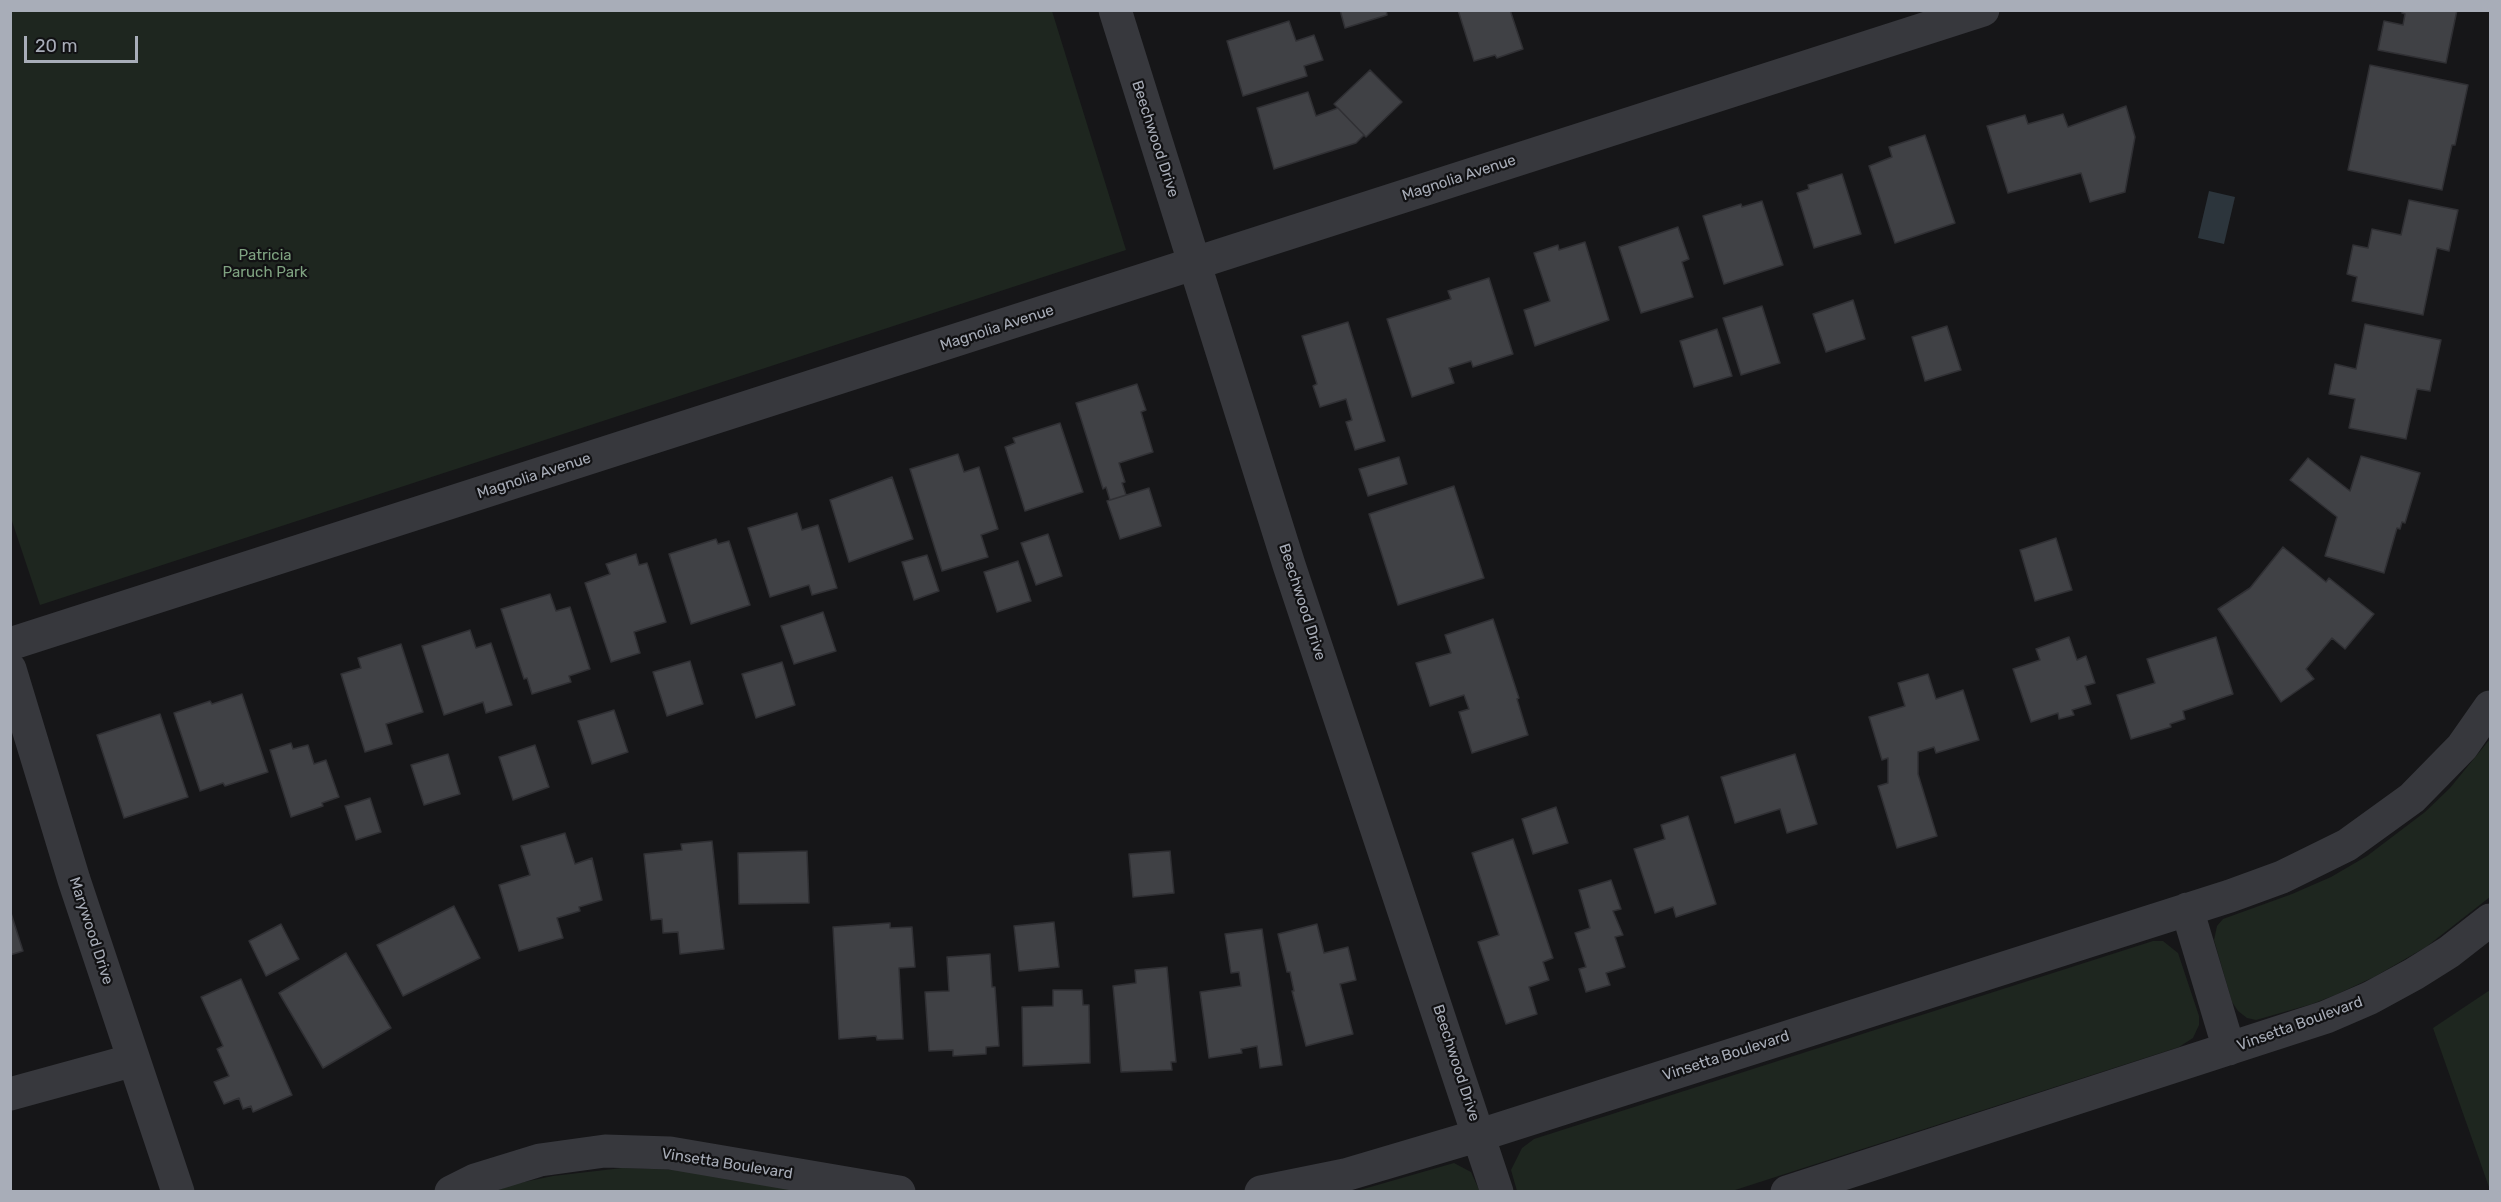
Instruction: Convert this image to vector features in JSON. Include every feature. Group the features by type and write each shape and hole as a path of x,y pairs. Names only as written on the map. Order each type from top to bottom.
{"street":[{"name":"Beechwood Drive","path":"1115,10 1289,565 1497,1191"},
{"name":"Magnolia Avenue","path":"10,644 1983,10"},
{"name":"Marywood Drive","path":"10,669 74,880 178,1191"},
{"name":"Vinsetta Boulevard","path":"1261,1191 1345,1175 1480,1135 2282,877 2347,845 2412,798 2462,747 2490,706"},
{"name":"Vinsetta Boulevard","path":"2187,909 2229,1049"},
{"name":"Vinsetta Boulevard","path":"1787,1191 2284,1033 2370,998 2449,952 2490,920"},
{"path":"10,1095 134,1060"},
{"name":"Vinsetta Boulevard","path":"451,1191 475,1180 540,1160 605,1151 670,1153 899,1191"}],"green space":[{"name":"Patricia Paruch Park","path":"10,11 1052,11 1126,250 40,605 10,515"},
{"path":"2490,739 2490,897 2426,947 2374,977 2335,995 2256,1020 2247,1018 2238,1011 2232,1002 2214,940 2217,926 2223,919 2331,877 2367,856 2425,812 2450,788"},
{"path":"2153,941 2163,941 2178,953 2199,1016 2199,1025 2193,1038 2179,1047 1732,1191 1517,1191 1511,1170 1522,1148 1534,1139"},
{"path":"2490,990 2490,1190 2433,1028"},
{"path":"1454,1163 1471,1172 1480,1192 1353,1192"},
{"path":"622,1168 685,1170 808,1192 493,1192 514,1184 553,1176"}],"shaded area":[{"path":"2209,191 2235,197 2224,244 2198,238"}],"building":[{"path":"1340,10 1386,10 1387,15 1345,28"},
{"path":"1458,10 1510,10 1523,49 1497,58 1495,55 1474,61"},
{"path":"2402,10 2457,10 2446,63 2378,50 2384,21 2403,25 2405,14"},
{"path":"1289,21 1296,41 1314,35 1323,60 1304,66 1307,76 1243,96 1227,41"},
{"path":"2370,65 2468,85 2455,145 2452,145 2442,190 2348,170"},
{"path":"1370,70 1402,102 1366,137 1334,104"},
{"path":"1308,92 1316,116 1338,108 1364,135 1356,143 1274,169 1257,108"},
{"path":"2126,106 2135,137 2125,192 2090,202 2081,173 2008,193 1987,126 2025,115 2028,124 2063,114 2068,127"},
{"path":"1925,135 1955,223 1895,243 1869,166 1892,157 1889,147"},
{"path":"1842,174 1861,234 1814,248 1797,193 1809,189 1808,185"},
{"path":"2409,200 2458,210 2449,251 2437,248 2423,315 2352,301 2357,277 2347,274 2353,245 2368,248 2372,229 2401,235"},
{"path":"1762,201 1783,265 1724,284 1703,216 1741,204 1742,207"},
{"path":"1678,227 1689,259 1682,262 1693,297 1641,313 1619,247"},
{"path":"1585,242 1609,320 1535,346 1524,310 1550,301 1534,253 1558,245 1559,250"},
{"path":"1489,278 1513,354 1473,367 1471,361 1449,368 1454,383 1412,397 1387,319 1451,299 1448,291"},
{"path":"1853,300 1865,339 1826,352 1813,314"},
{"path":"1762,306 1780,363 1741,375 1723,318"},
{"path":"1348,322 1385,441 1355,450 1346,422 1352,420 1346,399 1320,407 1313,386 1317,384 1302,336"},
{"path":"2365,324 2441,340 2430,391 2417,389 2406,439 2349,428 2355,399 2329,394 2335,364 2356,369"},
{"path":"1947,326 1961,370 1925,381 1912,337"},
{"path":"1717,329 1732,376 1694,387 1680,341"},
{"path":"1137,384 1146,410 1141,412 1153,452 1119,463 1125,482 1122,483 1126,495 1110,500 1106,487 1103,489 1076,403"},
{"path":"1060,423 1083,492 1025,511 1005,447 1015,443 1013,438"},
{"path":"958,454 964,472 979,467 998,529 981,535 988,557 942,571 910,469"},
{"path":"2361,456 2420,473 2405,523 2402,522 2400,529 2397,528 2384,573 2325,556 2337,517 2290,480 2308,458 2350,491"},
{"path":"1399,457 1407,484 1368,496 1359,469"},
{"path":"892,477 913,539 849,562 830,500"},
{"path":"1454,486 1484,578 1398,605 1369,514"},
{"path":"1149,488 1161,526 1120,539 1107,501"},
{"path":"797,513 802,530 818,525 837,588 812,595 809,585 770,597 748,528"},
{"path":"1048,534 1062,576 1036,585 1021,543"},
{"path":"2056,538 2072,590 2035,601 2020,550"},
{"path":"716,539 718,544 729,541 750,605 691,624 669,554"},
{"path":"2283,547 2326,582 2329,578 2374,614 2345,649 2332,638 2306,669 2314,679 2281,702 2218,609 2250,588"},
{"path":"636,554 639,565 647,563 666,622 634,632 640,653 611,662 585,583 610,574 606,564"},
{"path":"927,555 939,591 914,600 902,562"},
{"path":"1018,561 1031,601 997,612 984,572"},
{"path":"550,594 556,611 570,607 590,669 569,676 571,682 532,694 527,678 524,679 501,609"},
{"path":"823,612 836,651 794,664 781,626"},
{"path":"1493,619 1519,698 1517,699 1528,735 1472,753 1459,712 1469,709 1464,695 1430,706 1416,663 1451,653 1445,635"},
{"path":"470,630 476,648 491,643 512,705 486,713 483,702 444,715 422,646"},
{"path":"2069,637 2077,660 2086,656 2095,683 2085,686 2091,704 2072,710 2074,715 2059,719 2058,713 2031,722 2013,669 2040,660 2036,649"},
{"path":"2216,637 2233,694 2183,711 2185,719 2170,724 2171,727 2131,739 2117,695 2155,683 2147,659"},
{"path":"401,644 423,712 386,724 392,744 365,752 341,674 361,668 358,658"},
{"path":"690,661 703,704 667,716 653,672"},
{"path":"782,662 795,705 756,718 742,674"},
{"path":"1928,674 1936,699 1963,690 1979,740 1936,753 1934,747 1918,752 1918,774 1937,836 1897,848 1878,786 1888,783 1888,758 1882,760 1869,717 1905,706 1898,683"},
{"path":"242,694 268,772 225,786 223,783 200,791 174,713 210,701 212,704"},
{"path":"614,710 628,752 592,764 578,721"},
{"path":"160,714 188,797 124,818 97,735"},
{"path":"291,743 293,749 308,745 314,764 326,760 339,797 322,803 323,806 291,817 270,750"},
{"path":"535,745 549,787 513,800 499,757"},
{"path":"448,754 460,794 424,805 411,765"},
{"path":"1795,754 1817,824 1787,833 1780,809 1735,823 1721,777"},
{"path":"370,798 381,832 356,840 345,806"},
{"path":"1556,807 1568,843 1533,854 1522,819"},
{"path":"1688,816 1716,904 1676,917 1673,907 1655,913 1634,849 1665,839 1661,825"},
{"path":"565,833 575,864 592,858 602,900 579,907 580,911 557,918 563,938 519,951 499,885 530,875 521,846"},
{"path":"1513,839 1553,958 1543,962 1549,980 1529,987 1537,1014 1506,1024 1478,942 1499,935 1472,853"},
{"path":"712,841 724,949 680,954 678,932 663,933 662,919 651,920 644,854 682,850 681,844"},
{"path":"807,851 809,903 739,904 738,853"},
{"path":"1170,851 1174,893 1133,897 1129,854"},
{"path":"1611,880 1621,909 1613,911 1623,935 1615,937 1625,967 1606,973 1610,985 1586,992 1579,969 1586,967 1575,933 1590,928 1579,890"},
{"path":"454,906 480,958 403,996 377,945"},
{"path":"10,910 23,951 10,955"},
{"path":"1054,922 1059,967 1019,971 1014,926"},
{"path":"890,923 890,928 912,927 915,967 899,968 903,1039 877,1040 876,1036 839,1039 833,927"},
{"path":"281,924 299,959 266,976 249,941"},
{"path":"1317,924 1324,953 1348,947 1356,980 1340,984 1353,1034 1306,1046 1292,991 1294,991 1290,972 1287,972 1278,934"},
{"path":"1262,929 1282,1065 1260,1068 1257,1046 1241,1049 1242,1053 1209,1058 1200,992 1241,986 1239,972 1231,973 1225,934"},
{"path":"346,953 391,1028 323,1068 279,993"},
{"path":"990,954 999,1046 986,1047 986,1054 953,1056 953,1050 929,1051 925,992 949,991 947,957"},
{"path":"1167,967 1176,1062 1171,1062 1172,1070 1121,1072 1113,986 1136,983 1135,970"},
{"path":"241,979 292,1095 253,1112 251,1106 243,1109 239,1098 224,1104 214,1082 229,1076 217,1049 223,1046 201,997"},
{"path":"1053,990 1082,990 1083,1005 1089,1005 1090,1063 1023,1066 1022,1007 1053,1006"}]}
